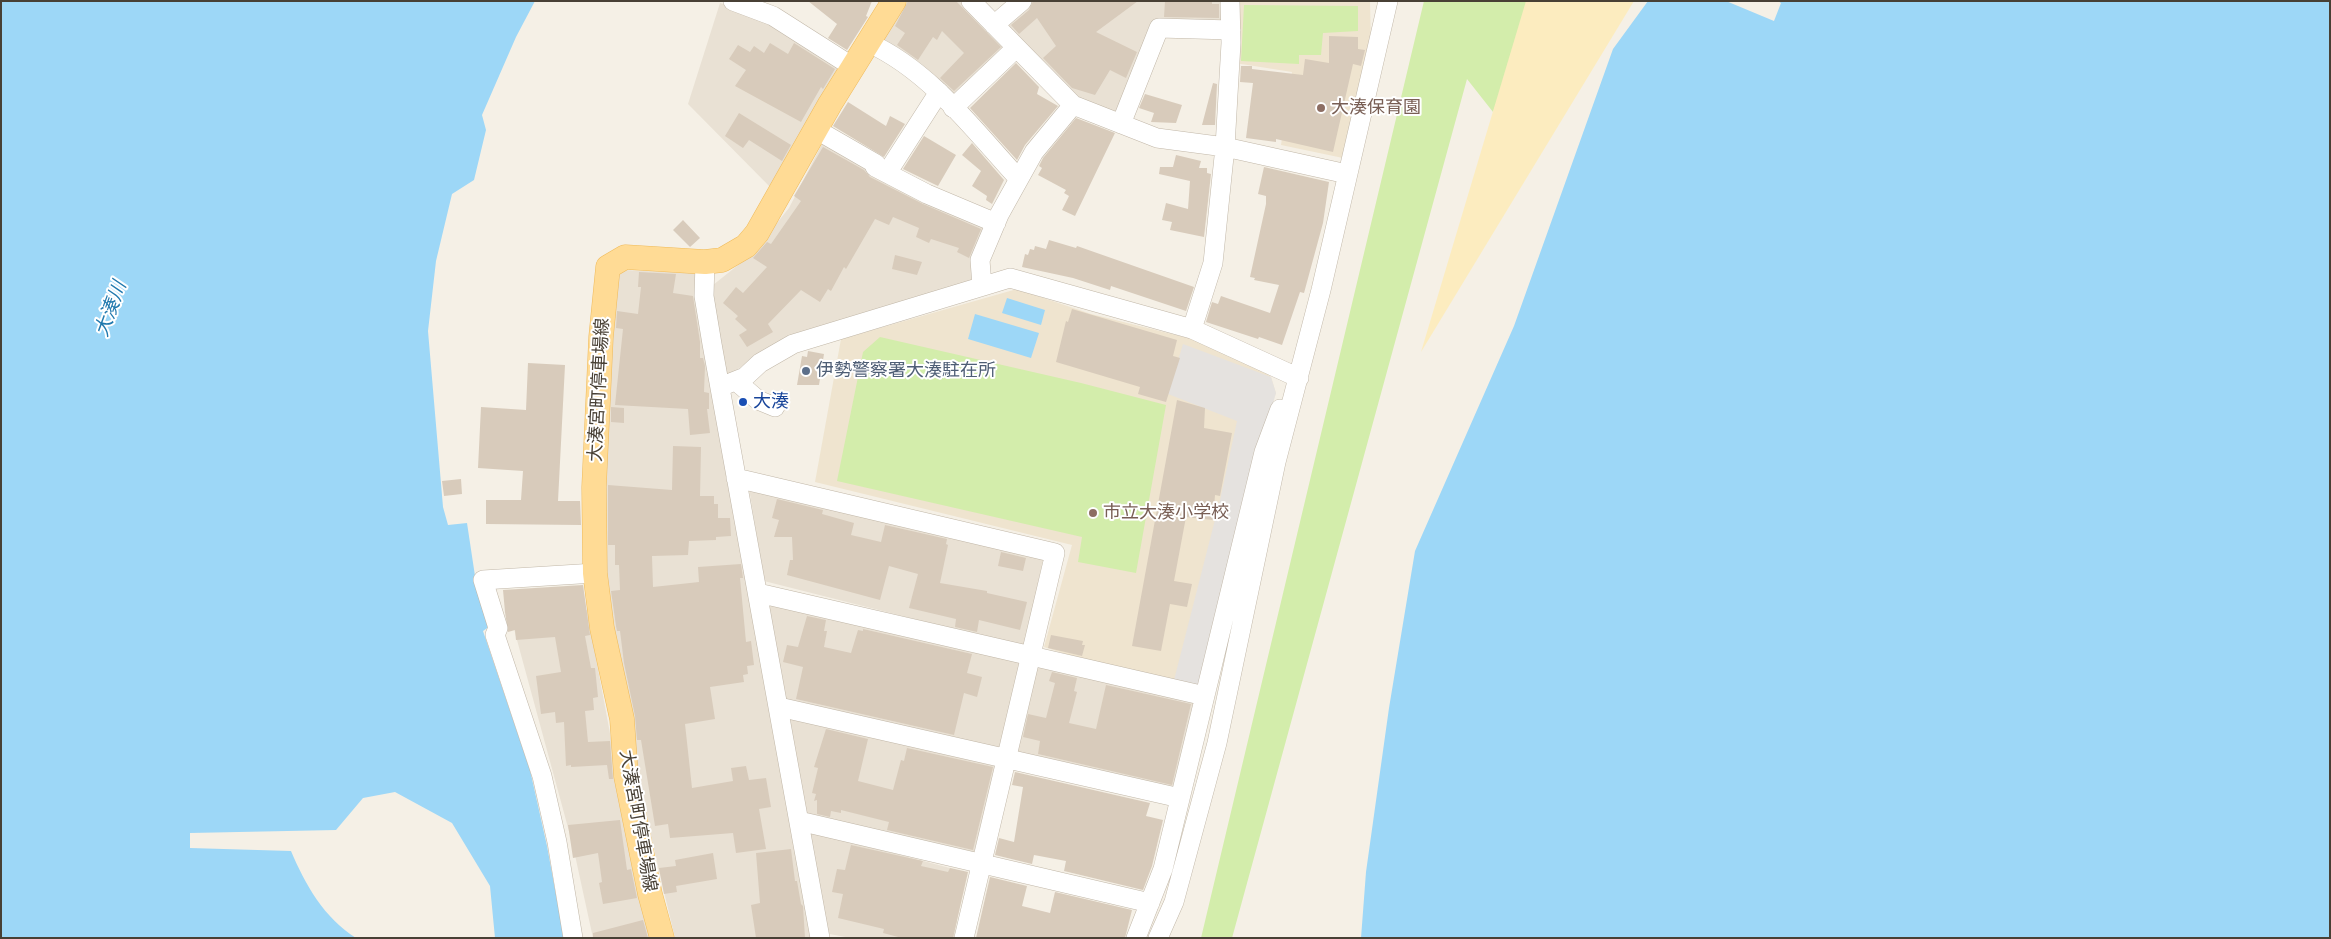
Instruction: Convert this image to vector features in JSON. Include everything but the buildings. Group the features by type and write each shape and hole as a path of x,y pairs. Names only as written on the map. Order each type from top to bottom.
{"main road":[{"name":"大湊宮町停車場線","path":"662,938 650,894 626,776 622,719 602,628 595,573 594,487 601,337 608,267 625,257 704,262 722,260 746,246 757,233 830,104 894,1"}],"street":[{"path":"733,1 764,6 853,67"},
{"path":"971,1 1073,105 1158,138 1225,147 1338,172"},
{"path":"994,25 1022,1"},
{"path":"1192,329 1213,263 1225,147 1231,30 1230,1"},
{"path":"1158,938 1174,902 1217,744 1276,462 1388,1"},
{"path":"1121,124 1159,28 1231,30"},
{"path":"869,42 910,66 938,92 1018,178"},
{"path":"953,108 1016,48"},
{"path":"881,170 938,92"},
{"path":"982,286 980,260 1018,178 1034,152 1073,105"},
{"path":"817,130 876,164 881,170 927,194 996,222"},
{"path":"704,262 704,296 728,384 736,478 820,938"},
{"path":"728,384 745,377 760,363 783,348 793,344 1010,278 1192,329 1296,376"},
{"path":"1136,938 1163,869 1264,452 1296,376"},
{"path":"728,384 776,407"},
{"path":"736,478 1055,553 964,938"},
{"path":"573,938 557,842 542,776 495,635 498,628 483,580 595,573"},
{"path":"758,593 1029,657 1205,696"},
{"path":"779,707 1005,760 1180,798"},
{"path":"799,821 1150,903"}],"shaded area":[{"path":"904,1 959,1 1010,47 953,99 878,41"},
{"path":"1028,1 1224,1 1223,26 1156,24 1119,115 1074,99 1002,25"},
{"name":"大湊保育園","path":"1238,1 1370,1 1371,47 1343,158 1281,145 1292,72 1235,63"},
{"path":"720,3 766,16 846,66 774,191 688,104"},
{"path":"823,142 984,227 971,282 786,337 712,386 812,938 675,938 647,820 598,558 612,278 624,270 693,273 713,285 752,254 789,208"},
{"name":"市立大湊小学校","path":"1017,289 1091,314 1188,338 1260,364 1271,377 1276,393 1172,688 1044,647 1072,545 815,482 841,339"},
{"path":"1183,344 1271,377 1276,393 1253,472 1201,689 1172,688 1220,500 1237,421 1168,394"},
{"path":"749,488 1043,559 1025,647 764,581"},
{"path":"765,600 1021,662 1001,751 784,700"},
{"path":"587,610 636,873 655,938 593,938 573,846 514,629"},
{"path":"1037,666 1194,702 1175,789 1015,753"},
{"path":"786,715 996,766 974,853 802,814"},
{"path":"813,832 965,872 954,938 851,938 824,933 807,835"}],"green space":[{"path":"1424,1 1534,1 1493,112 1467,79 1232,938 1201,938"},
{"path":"1244,5 1358,6 1358,31 1323,33 1321,55 1299,55 1299,64 1241,61"},
{"path":"880,337 1081,383 1166,405 1136,573 1078,562 1082,537 837,481 863,352"}],"sand":[{"path":"1526,1 1634,1 1421,352"}],"water":[{"name":"大湊川","path":"1,1 535,1 516,37 482,115 486,130 474,180 452,194 436,261 428,331 443,507 448,525 467,523 475,576 493,624 483,631 530,770 547,846 564,938 495,938 490,886 452,823 395,792 363,798 336,830 190,833 190,848 291,851 309,888 325,910 334,921 356,938 1,938"},
{"path":"1648,1 1726,1 1774,21 1781,3 1778,1 2330,1 2330,938 1361,938 1366,872 1389,708 1415,551 1514,326 1613,49"},
{"path":"1007,298 1045,310 1041,325 1002,313"},
{"path":"975,314 1039,333 1031,358 968,339"}],"place":[{"name":"大湊保育園","path":"1321,108"},
{"name":"伊勢警察署大湊駐在所","path":"806,371"},
{"name":"大湊","path":"743,402"},
{"name":"市立大湊小学校","path":"1093,513"}]}
